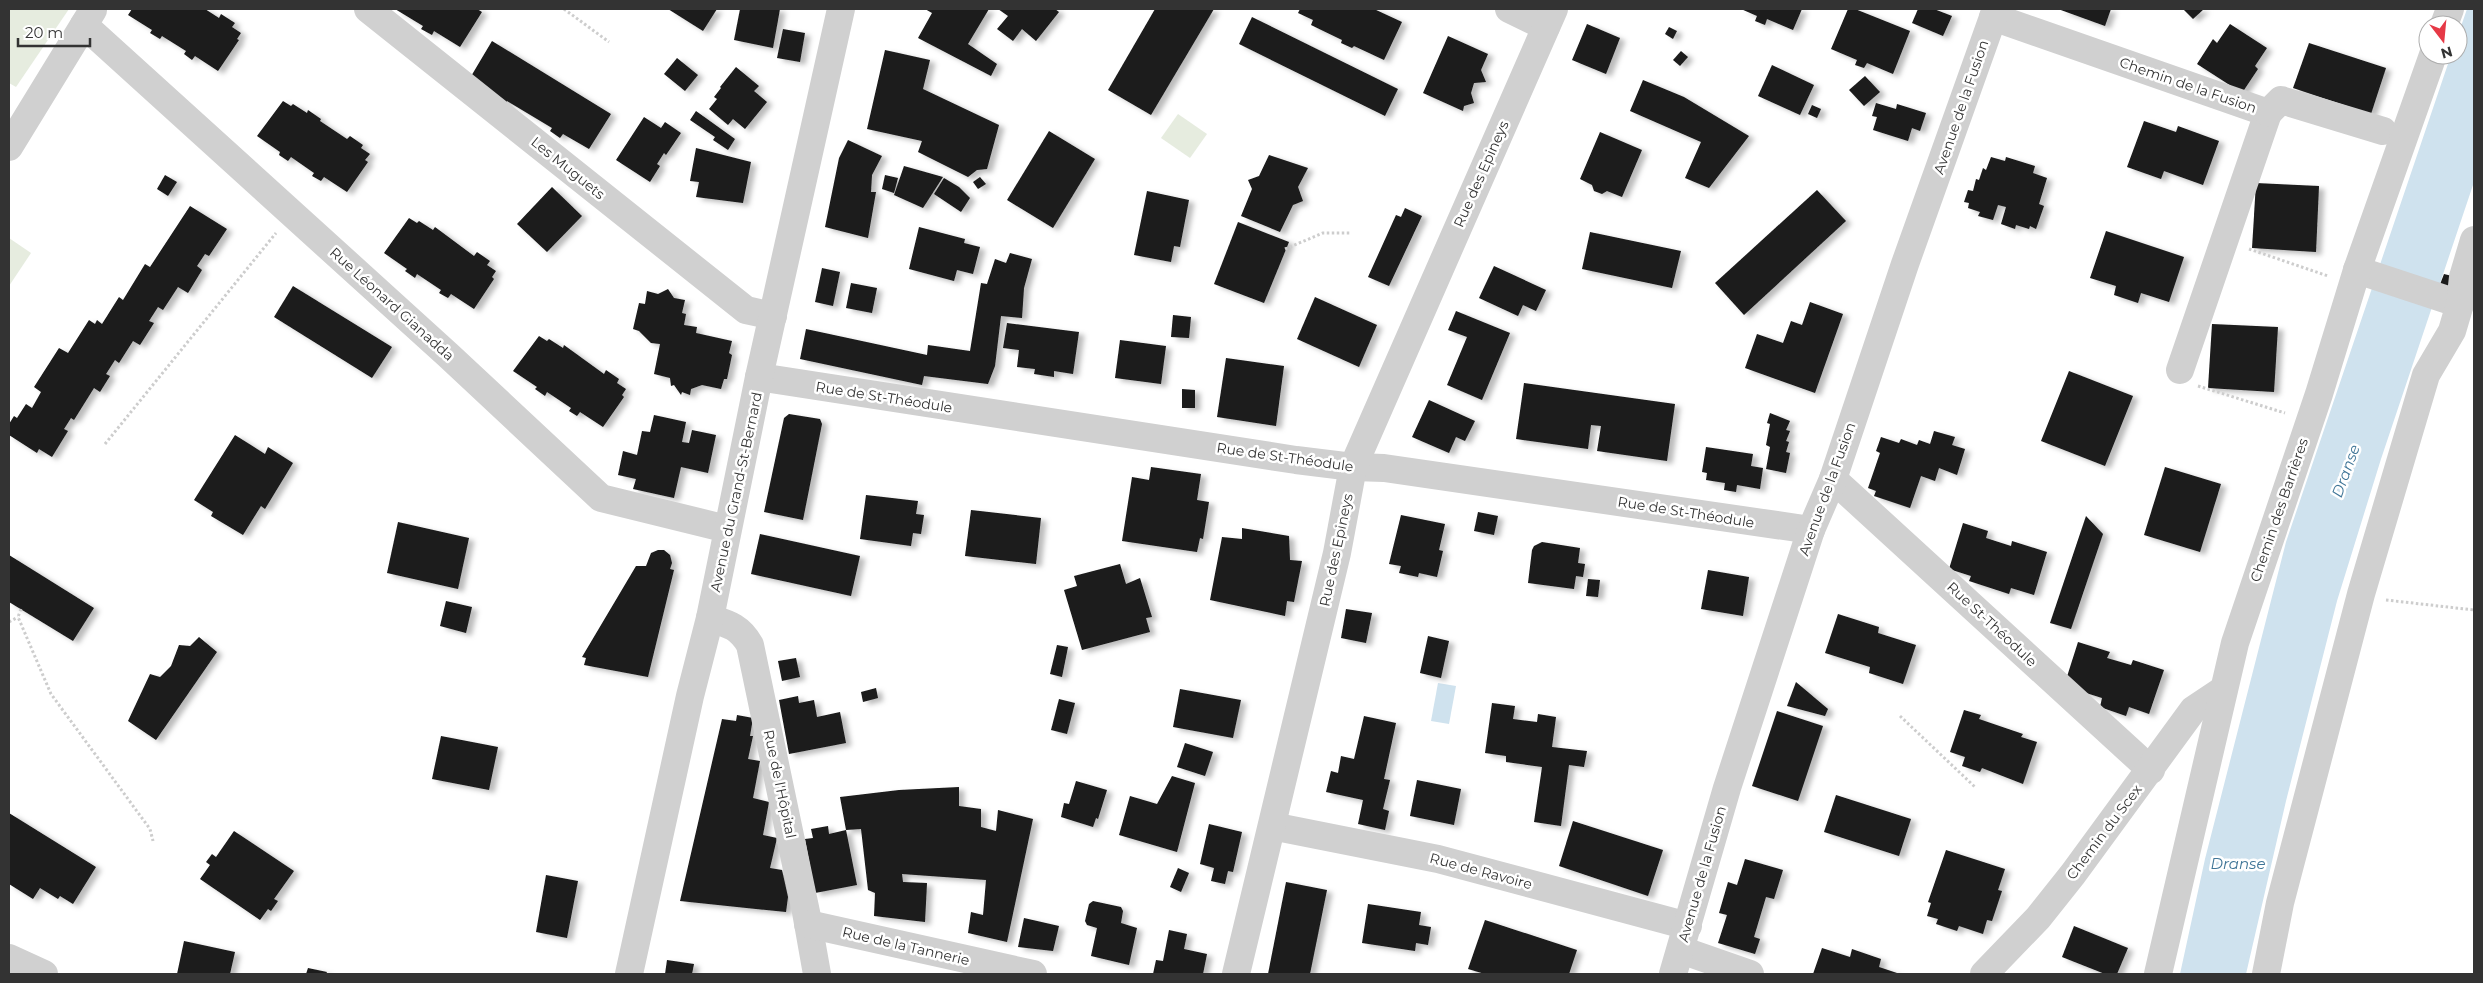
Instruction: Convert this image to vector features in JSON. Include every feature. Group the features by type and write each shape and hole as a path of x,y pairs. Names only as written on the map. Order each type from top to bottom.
{"street":[{"name":"Les Muguets","path":"368,9 746,310 773,316"},
{"name":"Avenue du Grand-St-Bernard","path":"630,974 690,696 710,618 759,377 841,9"},
{"path":"1509,9 1550,18"},
{"name":"Chemin de la Fusion","path":"1994,13 2268,113 2224,241 2189,378"},
{"name":"Avenue de la Fusion","path":"1680,950 1727,788 1811,530 1833,479 1905,264 1994,13"},
{"path":"9,147 89,17"},
{"name":"Rue Léonard Gianadda","path":"89,17 292,213 600,498 727,529"},
{"name":"Rue des Epineys","path":"1236,974 1337,553 1353,467 1550,18"},
{"name":"Chemin des Barrières","path":"2158,974 2235,643 2430,65"},
{"path":"2268,113 2281,100 2383,130"},
{"path":"2266,974 2280,903 2361,594 2426,375 2452,331 2460,301 2462,277 2474,240"},
{"path":"2358,276 2460,301"},
{"name":"Rue de St-Théodule","path":"759,377 1022,419 1353,467 1384,468 1811,530"},
{"name":"Rue St-Théodule","path":"1833,479 2150,770"},
{"name":"Rue de l'Hôpital","path":"710,618 732,625 743,633 750,645 817,974"},
{"name":"Chemin du Scex","path":"1984,974 2038,918 2193,710 2223,690"},
{"name":"Rue de Ravoire","path":"1272,826 1438,859 1680,950 1750,974"},
{"name":"Rue de la Tannerie","path":"808,924 1033,974"},
{"path":"9,958 44,974"}],"path":[{"path":"564,9 609,42"},
{"path":"105,444 292,213"},
{"path":"1285,249 1323,233 1351,233"},
{"path":"2224,241 2358,276"},
{"path":"2189,378 2310,421"},
{"path":"2361,594 2398,603 2474,610"},
{"path":"9,622 18,616 21,609"},
{"path":"18,616 51,694 150,829 152,841"},
{"path":"1900,716 1975,788"}],"shaded area":[{"path":"9,9 69,9 16,87 9,83"},
{"path":"1178,114 1207,134 1190,158 1161,138"},
{"path":"9,238 31,253 9,286"}],"water":[{"name":"Dranse","path":"2467,9 2474,9 2474,182 2381,459 2337,601 2286,801 2246,974 2180,974 2205,859 2286,542 2448,65 2468,65 2468,15 2465,15"},
{"path":"1438,683 1456,686 1449,724 1431,721"}],"building":[{"path":"132,9 205,9 219,18 221,14 235,23 232,27 241,33 237,39 239,40 218,71 195,56 192,60 184,54 186,51 162,36 160,39 150,33 152,30 128,15"},
{"path":"395,9 477,9 482,12 460,47 434,31 432,35 421,29 423,26"},
{"path":"668,9 717,9 703,31"},
{"path":"740,9 780,9 773,48 734,40"},
{"path":"925,9 989,9 968,44 997,64 991,76 918,38 932,13"},
{"path":"998,9 1055,9 1059,12 1036,41 1022,29 1013,41 997,29 1008,16"},
{"path":"1155,9 1214,9 1151,115 1108,90"},
{"path":"1300,9 1374,9 1402,22 1384,60 1354,46 1352,48 1341,43 1342,40 1311,25 1313,20 1298,13"},
{"path":"1741,9 1802,9 1793,30 1767,19 1765,25 1755,21 1757,16"},
{"path":"1848,9 1855,9 1910,31 1893,74 1867,63 1864,68 1855,65 1857,60 1831,49"},
{"path":"1918,9 1934,9 1952,16 1943,36 1912,23"},
{"path":"2058,9 2111,9 2105,26"},
{"path":"2183,9 2204,9 2193,19"},
{"path":"1252,17 1398,89 1385,116 1239,44"},
{"path":"1587,24 1620,38 1606,74 1572,60"},
{"path":"2230,24 2267,48 2255,66 2258,69 2242,93 2197,64 2213,39 2217,43"},
{"path":"1669,27 1677,31 1673,39 1665,34"},
{"path":"783,29 805,33 800,62 777,58"},
{"path":"1448,36 1488,54 1481,70 1486,82 1474,83 1471,93 1474,103 1464,106 1463,111 1423,93"},
{"path":"492,41 611,114 589,149 563,134 560,138 550,131 552,128 507,101 506,104 470,78"},
{"path":"2309,43 2386,68 2371,114 2293,88"},
{"path":"885,50 930,60 923,89 999,125 987,169 977,170 968,177 918,152 922,141 867,129"},
{"path":"1681,51 1688,57 1680,66 1673,60"},
{"path":"677,58 698,75 685,91 664,74"},
{"path":"1772,65 1814,85 1800,115 1758,96"},
{"path":"736,67 759,86 754,91 767,102 745,129 733,119 728,125 709,109 717,99 714,97 720,87"},
{"path":"1865,76 1880,92 1864,106 1849,90"},
{"path":"1643,80 1684,97 1749,136 1709,188 1685,178 1701,142 1630,111"},
{"path":"283,101 291,106 293,104 307,113 308,110 321,119 320,121 347,139 350,136 363,145 361,148 370,154 365,160 368,162 347,192 324,177 321,181 312,176 314,173 291,157 288,161 279,155 280,152 257,136"},
{"path":"1876,103 1896,109 1897,104 1926,113 1920,131 1912,128 1908,141 1873,130 1877,117 1872,116"},
{"path":"1812,105 1821,109 1817,118 1808,114"},
{"path":"696,111 735,139 728,150 713,140 715,137 690,120"},
{"path":"644,117 661,128 665,122 681,133 666,155 664,153 657,164 660,166 650,182 616,160"},
{"path":"2144,121 2176,132 2178,126 2219,141 2203,185 2164,171 2161,179 2127,167"},
{"path":"1049,131 1095,159 1053,228 1007,200"},
{"path":"1600,132 1642,150 1622,197 1607,191 1602,194 1594,191 1592,185 1580,179"},
{"path":"848,140 882,156 872,175 871,192 876,192 868,238 825,227 839,158"},
{"path":"696,148 751,162 743,203 696,197 699,182 690,181"},
{"path":"1269,155 1308,168 1298,187 1303,201 1293,205 1280,232 1241,216 1252,189 1248,180 1259,176"},
{"path":"1991,157 2005,161 2006,157 2035,166 2033,173 2047,178 2039,204 2044,206 2036,229 2030,226 2029,229 2016,225 2015,229 2001,224 2006,207 1998,205 1993,220 1978,216 1980,212 1968,208 1969,203 1964,202 1968,190 1973,191 1976,179 1979,180 1983,168 1986,170"},
{"path":"904,166 943,177 923,208 894,195"},
{"path":"165,175 177,182 168,196 157,189"},
{"path":"885,175 898,178 894,193 882,189"},
{"path":"980,177 986,184 978,189 973,182"},
{"path":"944,178 959,187 970,198 961,212 934,194"},
{"path":"2256,183 2319,186 2316,252 2252,248"},
{"path":"552,187 582,216 547,252 517,224"},
{"path":"1817,190 1846,221 1744,315 1715,283"},
{"path":"1147,191 1189,200 1180,247 1174,246 1171,262 1134,255"},
{"path":"190,206 227,229 209,256 205,254 197,266 202,270 188,293 178,287 163,310 158,307 149,321 154,323 140,345 133,341 119,363 115,360 106,374 110,376 100,392 94,388 74,420 71,418 64,429 68,431 52,457 39,449 37,453 9,435 9,424 14,416 17,418 26,404 32,408 41,392 34,387 59,348 68,353 89,320 95,324 97,320 102,324 119,297 123,300 145,264 150,267"},
{"path":"1405,208 1422,216 1389,286 1368,277 1396,215 1401,217"},
{"path":"409,218 417,223 419,221 433,230 435,227 474,256 477,252 490,261 487,265 496,271 492,277 494,279 474,309 451,294 448,298 439,293 441,290 417,274 415,278 405,271 407,269 384,253"},
{"path":"1238,222 1289,242 1264,303 1214,284"},
{"path":"919,227 965,239 964,243 980,247 973,274 957,270 954,281 909,269"},
{"path":"2106,231 2184,257 2169,302 2141,293 2138,303 2114,295 2116,286 2090,278"},
{"path":"1590,232 1681,251 1672,288 1582,269"},
{"path":"1010,253 1032,259 1024,288 1022,318 1001,316 995,366 988,384 924,376 922,385 800,359 806,329 927,355 928,345 970,351 981,283 987,284 995,259 1006,263"},
{"path":"1494,266 1546,290 1536,311 1523,305 1518,316 1479,298"},
{"path":"822,268 840,272 833,306 815,302"},
{"path":"2444,274 2452,276 2450,290 2439,287"},
{"path":"851,283 877,288 872,313 846,308"},
{"path":"293,286 392,347 372,378 274,317"},
{"path":"668,289 674,298 685,300 682,313 686,314 684,325 697,327 696,333 732,341 729,353 732,355 727,379 724,379 721,389 702,385 691,389 690,395 682,392 681,395 674,385 671,386 670,378 654,374 660,344 651,343 639,331 633,329 639,303 645,304 647,291 658,294"},
{"path":"1315,297 1377,325 1359,367 1297,339"},
{"path":"1810,302 1843,314 1815,393 1745,368 1757,334 1783,343 1791,321 1802,325"},
{"path":"1456,311 1510,333 1482,400 1447,385 1467,337 1448,330"},
{"path":"1173,315 1191,317 1189,338 1171,337"},
{"path":"1007,323 1079,332 1073,374 1054,371 1054,377 1034,374 1035,369 1017,367 1019,350 1003,348"},
{"path":"2212,324 2278,327 2274,392 2208,388"},
{"path":"539,336 547,341 549,339 563,348 564,345 604,374 606,370 619,379 617,383 626,389 622,395 624,397 603,427 580,412 577,416 569,411 571,408 547,392 545,396 535,389 537,387 513,371"},
{"path":"1120,340 1166,346 1161,384 1115,378"},
{"path":"1226,358 1284,366 1276,426 1217,417"},
{"path":"2069,371 2133,396 2105,466 2041,441"},
{"path":"1524,383 1675,404 1667,461 1597,451 1601,426 1591,425 1588,449 1516,439"},
{"path":"1182,389 1195,390 1195,408 1182,408"},
{"path":"1429,400 1475,421 1465,441 1456,437 1449,453 1412,437"},
{"path":"1770,413 1790,421 1786,430 1790,431 1786,441 1789,442 1786,452 1790,453 1786,473 1766,469 1770,447 1766,445 1770,424 1767,423"},
{"path":"789,414 820,419 822,424 803,520 764,512 784,418"},
{"path":"654,415 686,422 682,442 689,443 692,430 716,435 708,473 681,467 674,498 633,489 636,479 618,475 623,451 637,455 642,431 650,432"},
{"path":"1934,431 1955,437 1952,445 1965,449 1957,475 1939,468 1935,481 1921,476 1910,508 1874,496 1876,491 1868,488 1880,453 1876,451 1881,437 1899,443 1901,439 1917,445 1919,440 1930,444"},
{"path":"235,435 265,454 268,447 293,463 265,509 261,506 243,535 211,516 213,512 194,500"},
{"path":"1706,447 1753,454 1751,466 1763,468 1760,489 1737,485 1736,492 1724,490 1725,483 1706,480 1707,473 1702,472"},
{"path":"1151,467 1201,474 1197,500 1209,502 1203,539 1200,538 1197,552 1122,541 1132,477 1149,480"},
{"path":"2165,467 2221,484 2200,552 2144,535"},
{"path":"866,495 918,501 916,514 924,515 921,534 913,533 911,546 860,539"},
{"path":"971,510 1041,518 1036,564 965,556"},
{"path":"1478,512 1498,516 1494,535 1474,531"},
{"path":"1401,515 1445,524 1439,550 1443,551 1437,577 1419,573 1418,577 1399,573 1401,566 1389,564"},
{"path":"2086,516 2103,534 2071,629 2050,623"},
{"path":"398,522 469,538 458,589 387,573"},
{"path":"1963,523 1988,531 1986,538 2011,546 2012,541 2047,552 2034,595 2011,588 2009,594 1969,581 1971,576 1949,569"},
{"path":"1242,528 1289,536 1290,560 1302,561 1294,602 1287,601 1285,616 1210,600 1222,537 1242,539"},
{"path":"760,534 860,556 851,596 751,574"},
{"path":"1542,542 1580,548 1578,563 1585,564 1583,577 1576,576 1574,589 1528,583 1532,550 1534,546"},
{"path":"664,550 670,555 672,563 670,569 674,570 648,677 584,665 586,658 582,657 636,566 646,566 651,553"},
{"path":"9,555 94,608 73,641 9,602"},
{"path":"1120,564 1126,584 1140,578 1152,617 1146,618 1150,632 1082,650 1064,590 1077,586 1074,576"},
{"path":"1708,570 1749,577 1743,616 1701,609"},
{"path":"1588,579 1600,580 1598,597 1586,596"},
{"path":"446,601 472,607 466,633 440,626"},
{"path":"1346,609 1372,613 1366,643 1341,638"},
{"path":"1838,614 1879,627 1878,633 1916,645 1903,684 1869,673 1870,667 1825,653"},
{"path":"1428,636 1449,641 1441,678 1420,673"},
{"path":"199,637 217,652 156,740 128,721 150,674 160,677 171,666 179,645 190,646"},
{"path":"2078,642 2110,652 2107,658 2131,665 2133,660 2164,670 2149,714 2129,707 2126,716 2100,707 2102,698 2064,686"},
{"path":"1057,645 1068,647 1062,677 1050,674"},
{"path":"796,658 800,677 782,681 778,661"},
{"path":"1796,682 1828,709 1825,716 1787,706"},
{"path":"876,688 878,698 863,702 861,692"},
{"path":"1180,689 1241,700 1233,738 1173,727"},
{"path":"798,696 799,703 814,700 817,717 840,712 846,743 789,754 779,700"},
{"path":"1059,699 1075,703 1067,734 1051,730"},
{"path":"1492,703 1515,706 1513,719 1537,722 1538,714 1556,717 1552,747 1587,751 1584,767 1569,765 1561,826 1534,822 1542,767 1506,762 1506,756 1485,753"},
{"path":"1964,710 1981,715 1979,719 2023,734 2021,737 2037,742 2023,784 1982,768 1980,772 1962,766 1965,757 1950,752"},
{"path":"1777,711 1823,726 1798,801 1752,786"},
{"path":"737,715 753,718 750,736 753,736 748,759 760,761 753,798 769,802 763,835 777,838 770,868 782,870 788,897 786,912 680,901 722,719 736,721"},
{"path":"1364,716 1396,723 1384,779 1390,780 1383,809 1389,811 1385,830 1358,824 1363,800 1326,792 1331,771 1338,773 1341,756 1354,759"},
{"path":"441,736 498,747 489,790 432,779"},
{"path":"1185,743 1213,752 1205,776 1177,767"},
{"path":"1172,776 1195,783 1177,852 1119,835 1130,796 1157,804"},
{"path":"1417,780 1461,789 1454,825 1410,816"},
{"path":"1076,781 1107,790 1098,819 1096,818 1093,827 1061,817 1064,803 1069,804"},
{"path":"959,787 959,806 981,809 981,827 996,831 998,810 1033,819 1007,942 968,933 971,912 983,915 986,880 902,874 903,882 927,883 925,922 874,916 875,893 868,890 861,829 846,830 840,797 899,790"},
{"path":"1836,795 1911,819 1899,856 1824,832"},
{"path":"9,813 96,867 73,904 60,896 58,899 40,888 33,899 9,884"},
{"path":"1573,821 1663,850 1648,896 1559,866"},
{"path":"1209,824 1242,832 1233,872 1228,871 1225,884 1211,881 1214,868 1200,864"},
{"path":"828,826 829,834 846,830 857,885 815,893 805,839 813,838 811,829"},
{"path":"234,831 294,871 274,899 278,901 271,911 268,909 260,920 200,879 210,865 206,862 212,854 216,857"},
{"path":"1946,850 2005,869 1998,890 2002,891 1992,921 1987,920 1983,934 1959,926 1957,931 1936,924 1938,919 1927,916 1931,903 1928,902"},
{"path":"1745,859 1783,870 1774,899 1766,897 1754,937 1760,939 1755,954 1718,943 1727,915 1719,913 1728,882 1737,885"},
{"path":"1178,868 1189,873 1181,892 1170,887"},
{"path":"546,875 578,881 567,938 536,932"},
{"path":"1286,882 1327,890 1310,974 1268,974"},
{"path":"1093,901 1121,907 1123,911 1121,923 1137,928 1129,965 1091,956 1097,928 1087,925 1085,921 1089,904"},
{"path":"1368,904 1421,912 1419,925 1431,927 1428,945 1416,943 1415,951 1362,943"},
{"path":"1024,918 1059,926 1053,951 1018,947"},
{"path":"1485,920 1577,950 1569,974 1485,974 1468,969"},
{"path":"2074,926 2128,948 2117,974 2105,974 2062,957"},
{"path":"1169,930 1187,934 1184,949 1207,954 1203,974 1153,974 1156,960 1163,961"},
{"path":"184,941 235,952 230,974 177,974"},
{"path":"1822,948 1850,957 1852,949 1881,959 1879,967 1900,974 1813,974"},
{"path":"667,960 694,964 692,974 665,974"},
{"path":"308,968 327,972 326,974 306,974"}]}
